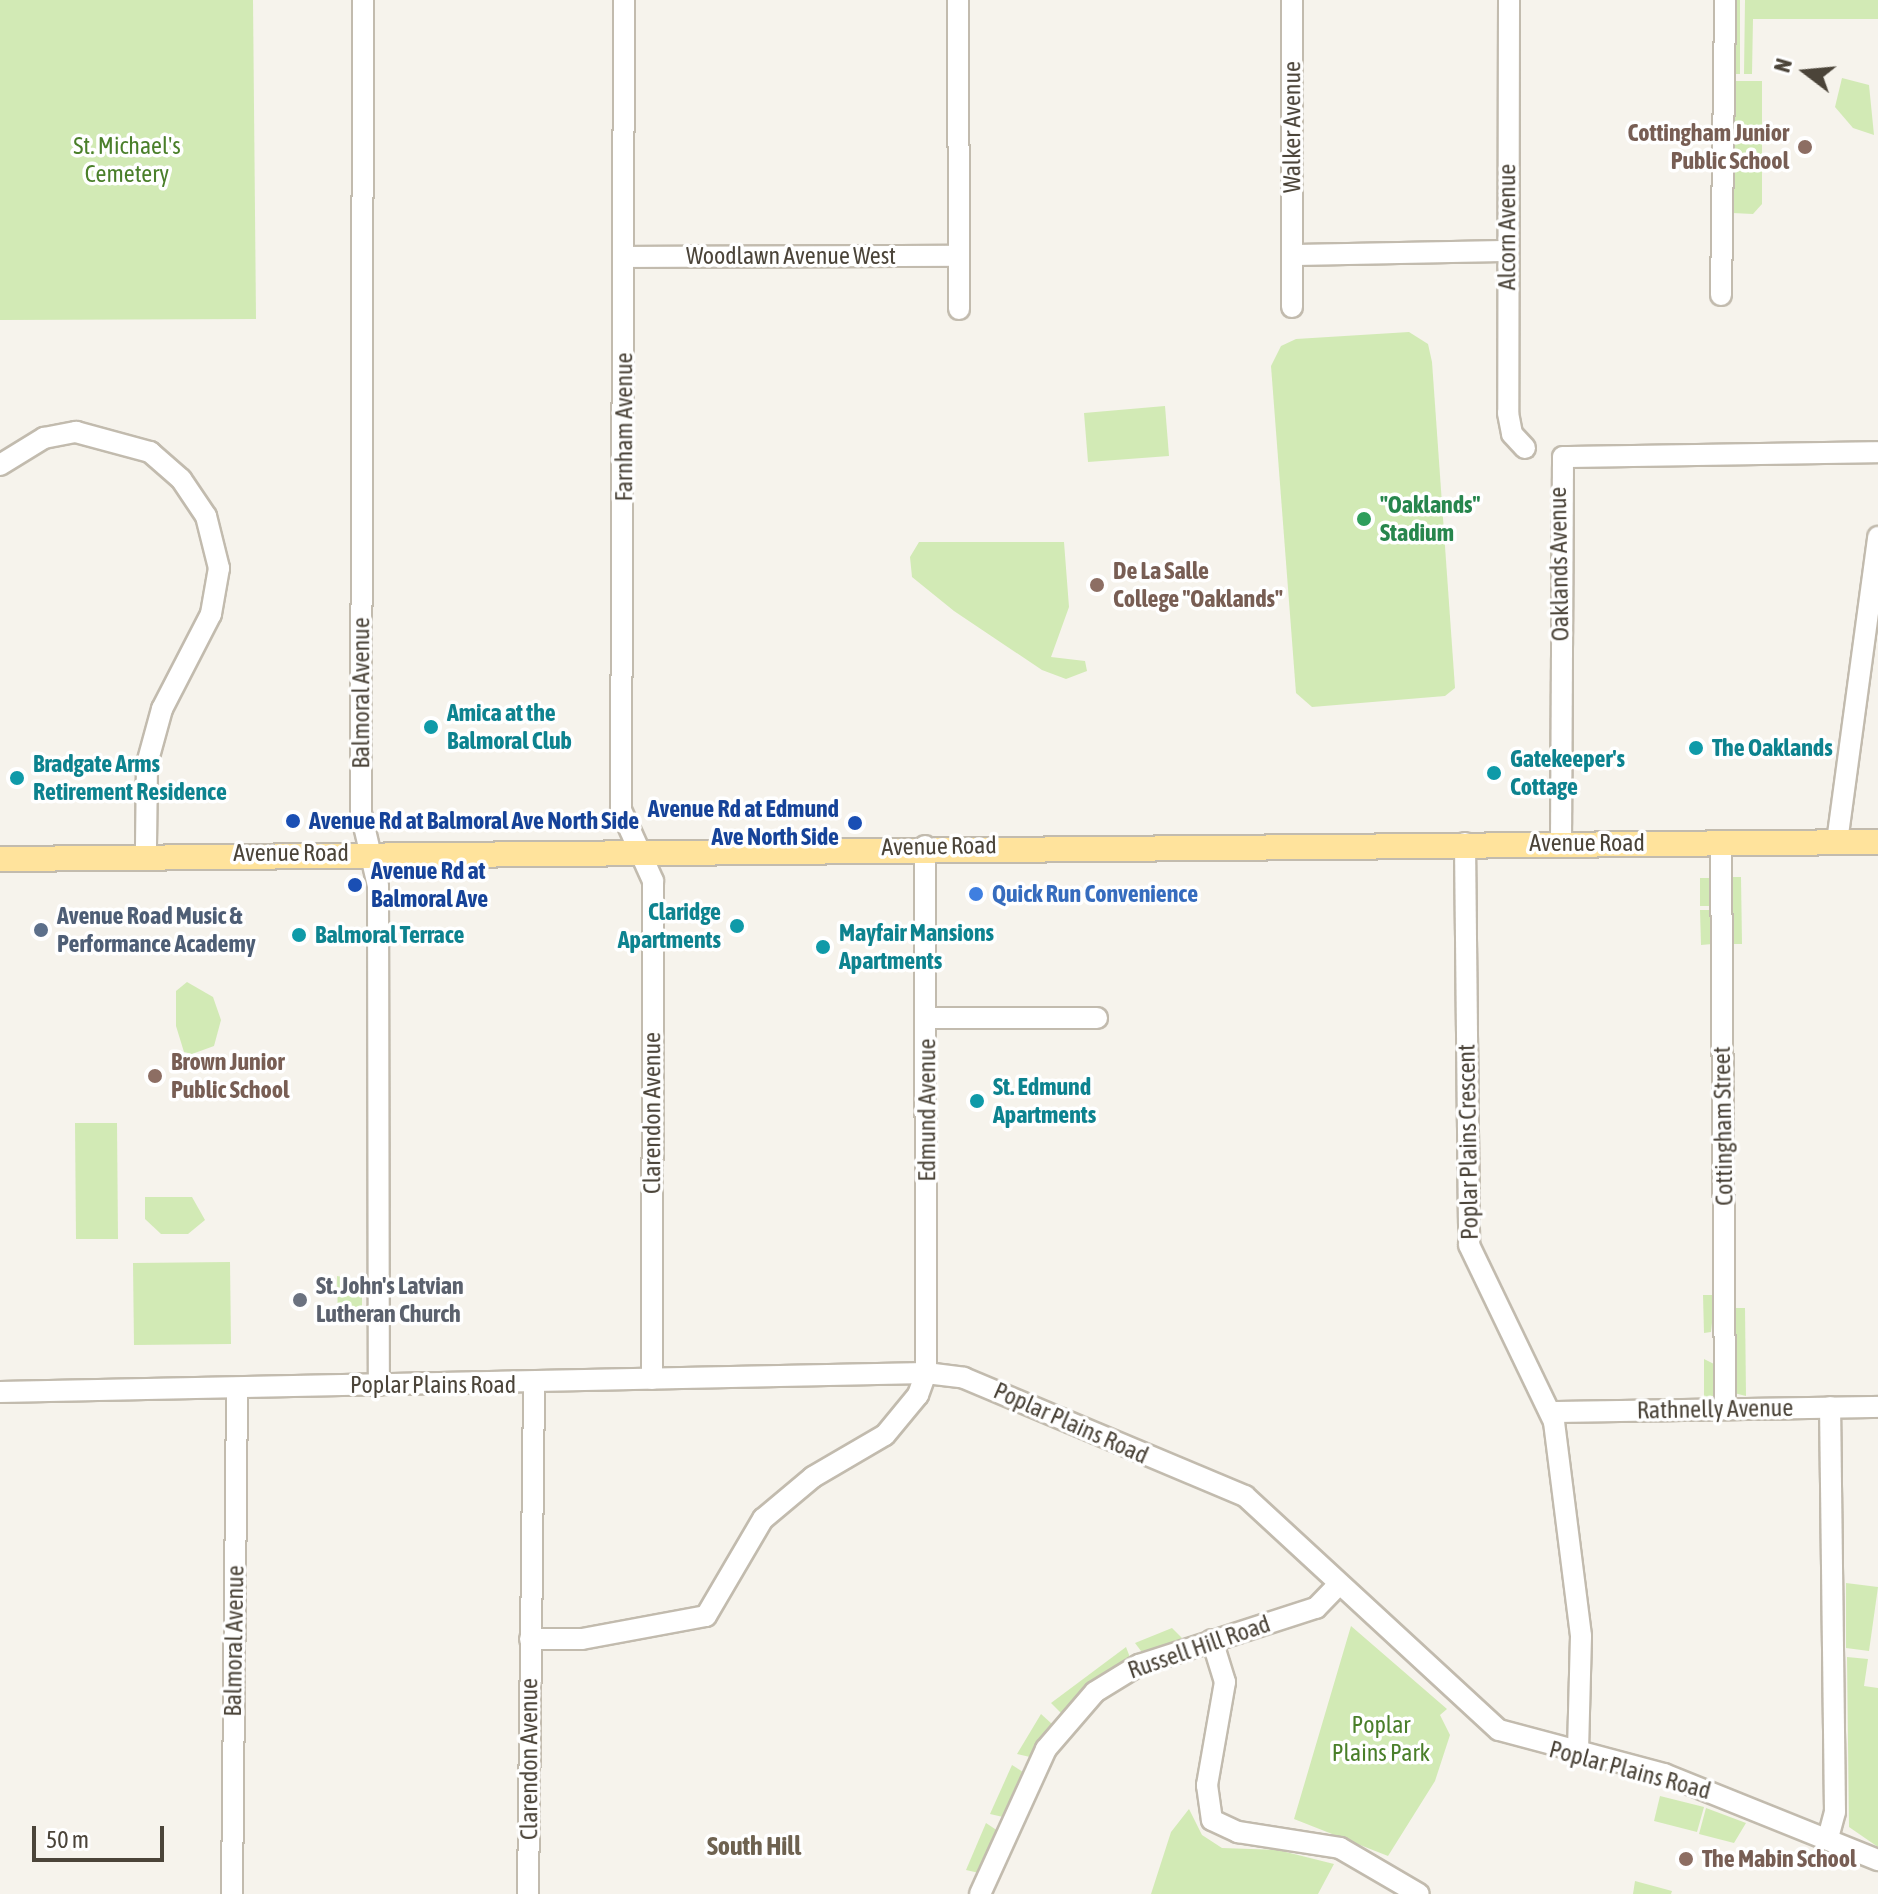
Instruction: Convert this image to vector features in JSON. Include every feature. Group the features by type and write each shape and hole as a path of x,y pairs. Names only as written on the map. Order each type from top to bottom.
{"main road":[{"name":"Avenue Road","path":"0,859 146,852 1878,842"}],"street":[{"name":"Balmoral Avenue","path":"363,0 361,813 378,886 379,1385"},
{"name":"Farnham Avenue","path":"624,0 621,810 640,850"},
{"path":"958,0 959,309"},
{"name":"Walker Avenue","path":"1292,0 1292,307"},
{"name":"Alcorn Avenue","path":"1509,0 1508,413 1512,434 1525,448"},
{"path":"1721,295 1725,0"},
{"path":"1293,255 1506,251"},
{"name":"Woodlawn Avenue West","path":"623,257 959,256"},
{"path":"0,465 44,438 76,432 150,452 181,479 206,516 219,568 211,614 162,709 147,764 146,852"},
{"name":"Oaklands Avenue","path":"1561,843 1563,457 1878,452"},
{"path":"1837,842 1873,612 1878,537"},
{"name":"Poplar Plains Crescent","path":"1465,843 1469,1245 1551,1412 1581,1626 1578,1754"},
{"name":"Cottingham Street","path":"1721,844 1725,1408"},
{"name":"Edmund Avenue","path":"925,846 926,1373"},
{"name":"Clarendon Avenue","path":"640,850 653,888 652,1379"},
{"path":"927,1018 1097,1018"},
{"path":"530,1639 582,1639 706,1616 763,1519 813,1477 885,1435 926,1373"},
{"name":"Poplar Plains Road","path":"0,1392 534,1385 926,1373 1017,1396 1245,1496 1486,1722 1578,1754 1664,1774 1878,1860"},
{"name":"Clarendon Avenue","path":"528,1894 534,1385"},
{"name":"Balmoral Avenue","path":"232,1894 237,1389"},
{"path":"1828,1838 1835,1812 1830,1407"},
{"name":"Rathnelly Avenue","path":"1551,1412 1878,1407"},
{"name":"Russell Hill Road","path":"980,1894 1030,1778 1076,1709 1112,1679 1212,1640 1316,1608 1338,1585"},
{"path":"1212,1640 1225,1682 1207,1785 1212,1820 1238,1832 1340,1848 1419,1894"}],"green space":[{"name":"St. Michael's Cemetery","path":"0,0 253,0 256,319 0,320"},
{"path":"1734,0 1740,0 1740,74 1733,74"},
{"path":"1745,0 1878,0 1878,19 1753,19 1752,74 1744,74"},
{"path":"1842,78 1869,85 1874,135 1853,128 1835,107"},
{"path":"1733,81 1762,81 1762,204 1753,214 1732,213"},
{"name":"\"Oaklands\" Stadium","path":"1409,332 1428,344 1432,362 1455,688 1445,696 1312,707 1296,693 1271,366 1281,346 1296,339"},
{"path":"1165,406 1169,456 1088,462 1084,413"},
{"path":"919,542 1064,542 1069,607 1051,657 1085,661 1087,671 1066,679 1042,670 954,611 912,577 910,557"},
{"path":"1732,877 1741,877 1742,944 1730,944"},
{"path":"1700,878 1711,878 1712,906 1700,906"},
{"path":"1700,910 1712,910 1712,944 1701,945"},
{"path":"187,982 213,997 221,1020 214,1046 192,1054 184,1052 176,1026 176,991"},
{"path":"75,1123 117,1123 118,1239 76,1239"},
{"path":"145,1197 192,1197 205,1220 188,1234 161,1234 145,1219"},
{"path":"230,1262 231,1344 134,1345 133,1263"},
{"path":"337,1276 362,1281 362,1322 338,1322"},
{"path":"1703,1295 1715,1295 1711,1332 1704,1333"},
{"path":"1732,1308 1745,1308 1746,1396 1734,1393"},
{"path":"1704,1359 1716,1365 1713,1396 1704,1397"},
{"path":"1846,1583 1878,1587 1869,1651 1846,1648"},
{"name":"Poplar Plains Park","path":"1351,1626 1447,1709 1440,1715 1450,1735 1435,1781 1388,1856 1294,1819"},
{"path":"1172,1628 1183,1639 1144,1655 1135,1643"},
{"path":"1126,1647 1131,1660 1061,1713 1051,1703"},
{"path":"1847,1657 1868,1659 1864,1686 1878,1688 1878,1847 1849,1827"},
{"path":"1041,1714 1052,1724 1030,1757 1017,1754"},
{"path":"1012,1765 1023,1772 1003,1817 990,1814"},
{"path":"1660,1796 1704,1807 1697,1832 1654,1821"},
{"path":"1706,1808 1746,1823 1734,1843 1699,1834"},
{"path":"1189,1809 1202,1835 1222,1848 1278,1850 1334,1864 1318,1894 1151,1894 1171,1832"},
{"path":"986,1823 998,1831 979,1873 966,1870"},
{"path":"1635,1881 1672,1891 1671,1894 1633,1894"}],"place":[{"name":"Cottingham Junior Public School","path":"1805,147"},
{"name":"\"Oaklands\" Stadium","path":"1364,519"},
{"name":"De La Salle College \"Oaklands\"","path":"1097,585"},
{"name":"Amica at the Balmoral Club","path":"431,727"},
{"name":"The Oaklands","path":"1696,748"},
{"name":"Gatekeeper's Cottage","path":"1494,773"},
{"name":"Bradgate Arms Retirement Residence","path":"17,778"},
{"name":"Avenue Rd at Balmoral Ave North Side","path":"293,821"},
{"name":"Avenue Rd at Edmund Ave North Side","path":"855,823"},
{"name":"Avenue Rd at Balmoral Ave","path":"355,885"},
{"name":"Quick Run Convenience","path":"976,894"},
{"name":"Claridge Apartments","path":"737,926"},
{"name":"Avenue Road Music & Performance Academy","path":"41,930"},
{"name":"Balmoral Terrace","path":"299,935"},
{"name":"Mayfair Mansions Apartments","path":"823,947"},
{"name":"Brown Junior Public School","path":"155,1076"},
{"name":"St. Edmund Apartments","path":"977,1101"},
{"name":"St. John's Latvian Lutheran Church","path":"300,1300"},
{"name":"The Mabin School","path":"1686,1859"}],"district":[{"name":"South Hill","path":"754,1847"}]}
